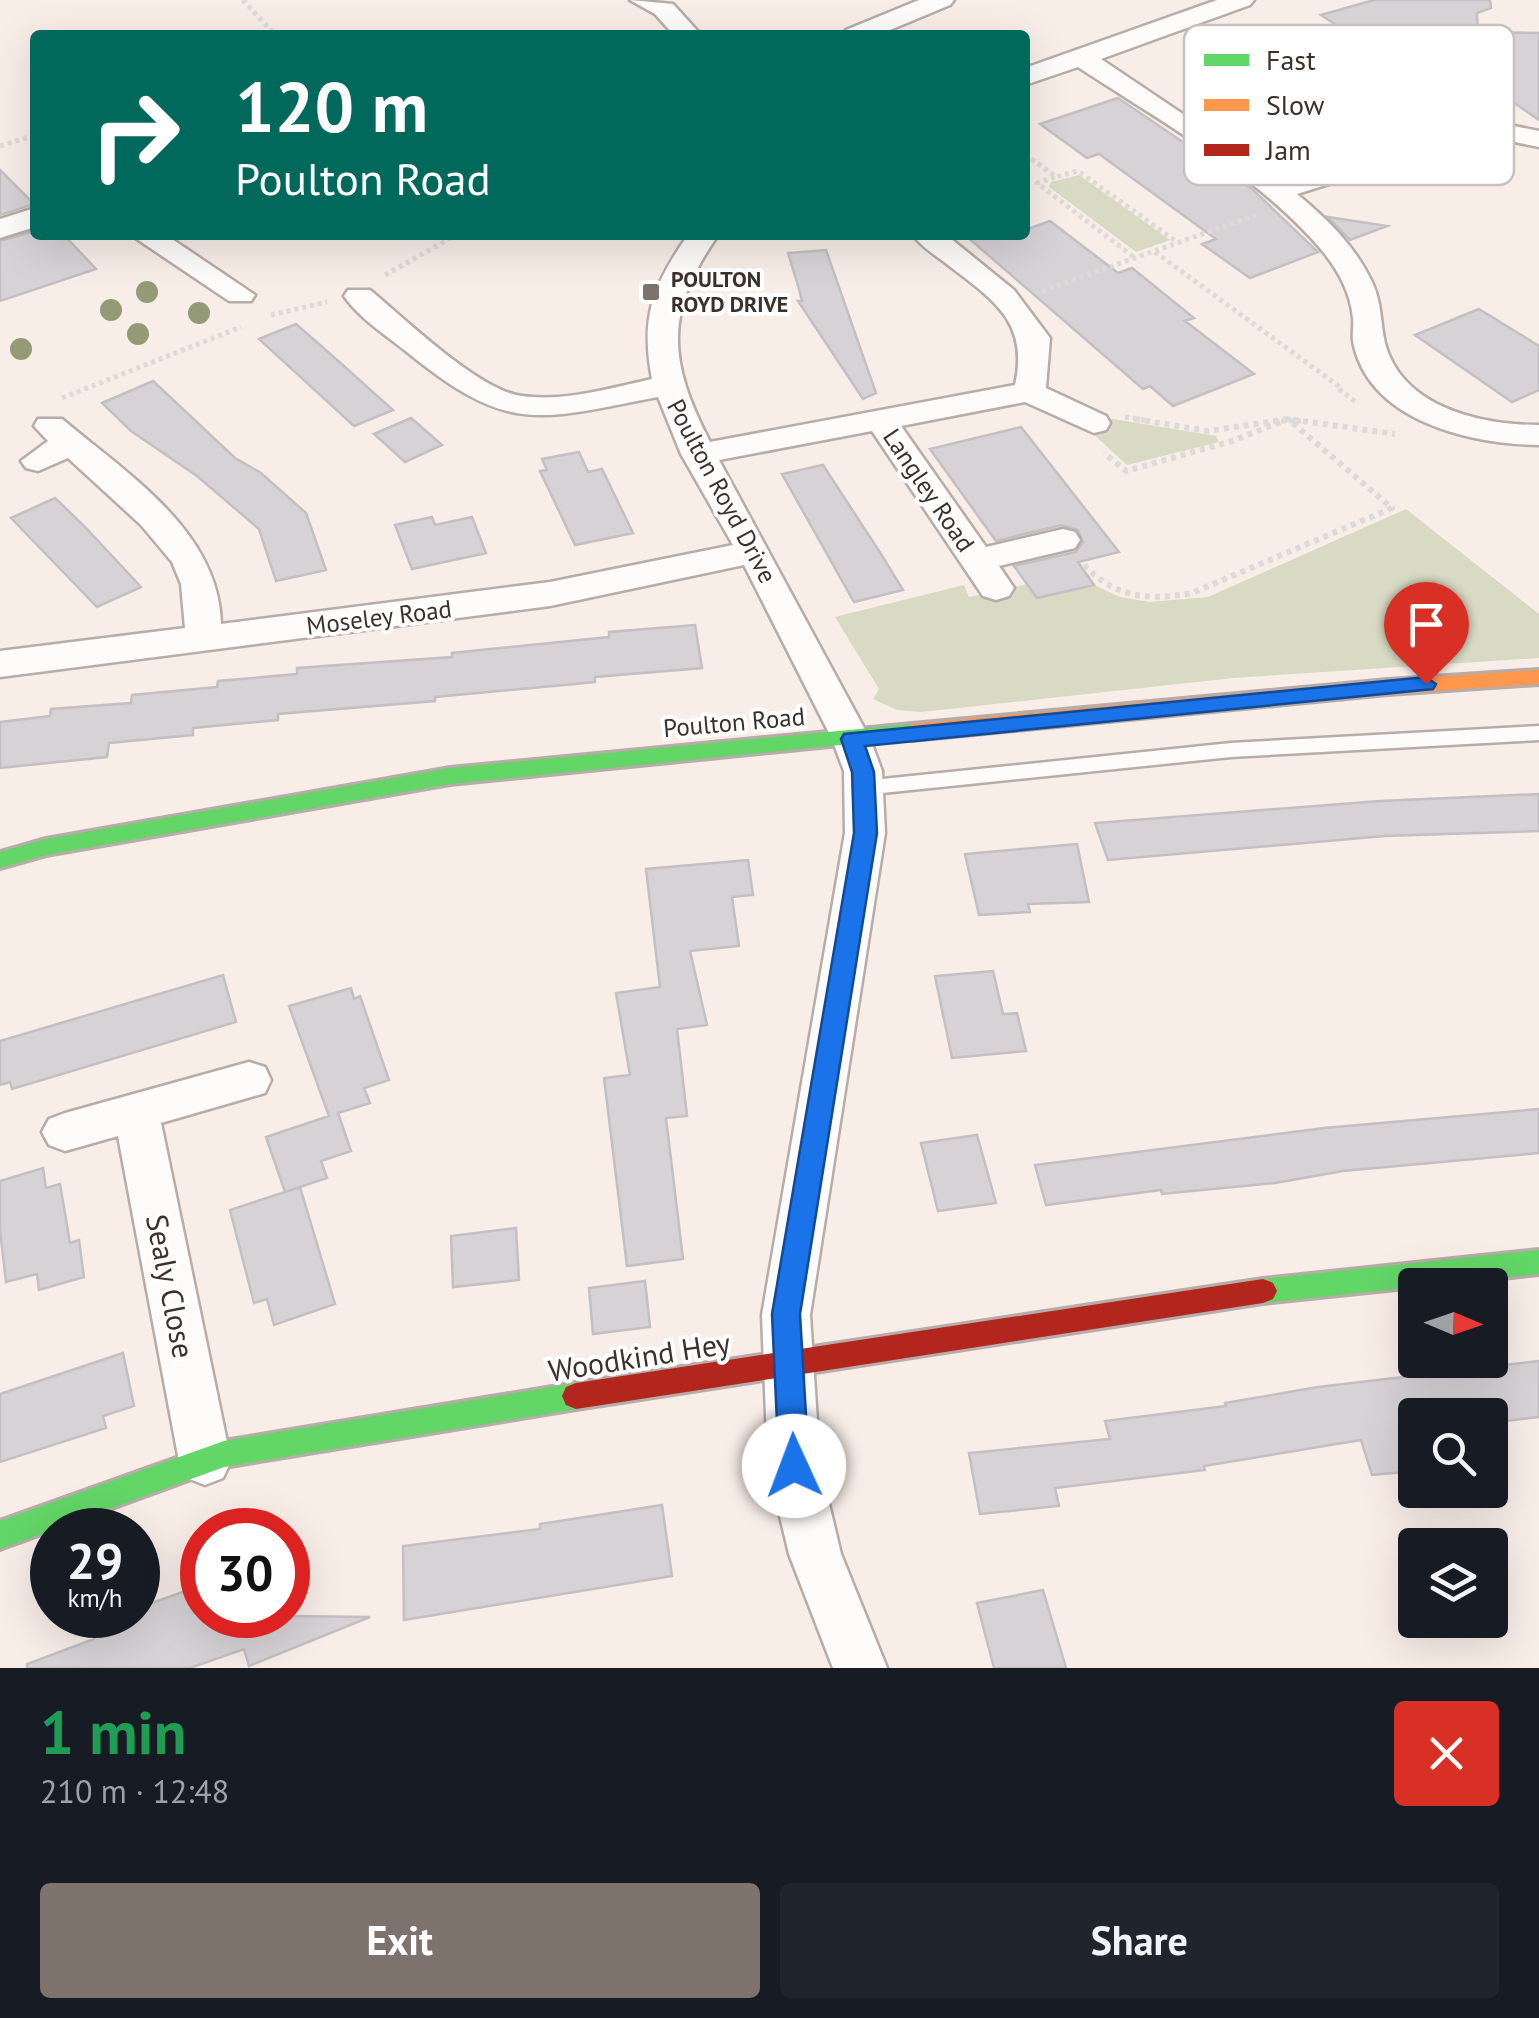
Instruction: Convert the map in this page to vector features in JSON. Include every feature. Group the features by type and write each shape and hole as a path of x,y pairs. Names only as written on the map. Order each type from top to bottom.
{"street":[{"path":"643,0 664,9 683,30"},
{"path":"868,30 941,0"},
{"path":"1030,75 1242,0"},
{"path":"1080,56 1184,128"},
{"path":"1514,134 1539,139"},
{"path":"1267,185 1334,244 1359,284 1372,349 1392,385 1417,406 1450,422 1494,434 1539,436"},
{"path":"1284,197 1306,185"},
{"path":"0,230 30,218"},
{"path":"154,240 208,274 245,309"},
{"name":"Poulton Royd Drive","path":"699,240 686,254 668,294 660,336 667,386 698,454 852,739 863,772 866,833 786,1314 798,1484 814,1554 860,1668"},
{"path":"935,240 978,273 1034,335 1035,362 1029,392 1094,423"},
{"path":"180,293 208,274"},
{"path":"384,304 473,387 516,406 562,405 667,386"},
{"name":"Langley Road","path":"698,454 1029,392"},
{"name":"Langley Road","path":"881,420 987,574 1073,552"},
{"path":"38,460 60,434 120,486 184,553 198,579 203,640"},
{"name":"Moseley Road","path":"0,664 550,594 754,552"},
{"name":"Poulton Road","path":"0,860 46,847 450,776 1368,688 1539,677"},
{"path":"65,1132 248,1080"},
{"name":"Sealy Close","path":"136,1112 205,1461"},
{"name":"Woodkind Hey","path":"0,1536 224,1454 1325,1282 1539,1262"}],"lane":[{"path":"864,788 1231,750 1539,733"}],"path":[{"path":"243,0 270,30"},
{"path":"0,146 30,137"},
{"path":"1030,158 1056,177"},
{"path":"1135,258 1038,184 1078,171 1178,243"},
{"path":"1008,303 1178,243 1284,197"},
{"path":"384,304 363,288 447,240"},
{"path":"1154,251 1369,412"},
{"path":"268,316 286,309 384,304"},
{"path":"60,434 36,408 245,309"},
{"path":"1339,389 1346,348 1372,349"},
{"path":"1288,419 1232,441 1126,471 1081,433 1102,414 1208,431 1288,419 1398,434 1384,423"},
{"path":"1073,552 1098,583 1111,590 1136,598 1187,595 1210,589 1392,508 1288,419"}],"green space":[{"path":"1079,175 1170,240 1136,252 1049,187 1051,182"},
{"path":"1107,418 1216,436 1219,442 1127,465 1090,431"},
{"path":"1406,509 1539,614 1539,658 1233,678 921,712 897,710 873,699 879,689 835,617 964,585 969,597 1028,584 1037,598 1094,585 1120,597 1149,602 1208,597"}],"building":[{"path":"1374,0 1490,0 1491,8 1477,13 1478,25 1336,25 1321,15"},
{"path":"1514,33 1539,33 1539,120 1514,103"},
{"path":"1118,98 1184,143 1184,185 1246,185 1318,252 1250,278 1202,244 1216,239 1099,154 1087,158 1040,124"},
{"path":"0,170 30,200 30,205 0,215"},
{"path":"1328,217 1387,226 1350,240"},
{"path":"1050,221 1118,273 1132,268 1194,318 1185,321 1254,374 1173,406 1150,386 1143,389 971,240 1030,240 1030,228"},
{"path":"30,232 30,240 69,240 96,269 0,301 0,241"},
{"path":"826,250 876,393 863,399 798,301 802,301 788,253"},
{"path":"1479,309 1539,346 1539,390 1512,402 1415,335"},
{"path":"296,324 393,410 354,426 259,339"},
{"path":"153,381 235,458 261,473 306,513 326,570 276,581 259,529 197,476 131,431 102,403"},
{"path":"411,418 442,445 405,462 374,434"},
{"path":"1021,427 1119,552 1078,562 1094,585 1037,598 1014,566 1076,552 1083,542 1078,530 1062,525 996,541 930,449"},
{"path":"579,452 588,472 602,469 633,533 575,545 540,471 547,470 542,459"},
{"path":"823,465 903,590 854,602 782,474"},
{"path":"55,498 141,587 97,607 11,518"},
{"path":"432,517 435,525 472,517 486,553 412,569 395,525"},
{"path":"695,625 702,668 595,677 595,682 435,697 435,701 278,714 278,720 193,728 193,735 109,743 107,757 0,768 0,722 50,716 51,709 131,703 132,695 217,687 218,681 297,674 297,668 452,657 452,653 609,637 609,632"},
{"path":"1539,794 1539,831 1385,836 1108,860 1095,823 1380,801"},
{"path":"1077,844 1089,902 1028,904 1030,912 979,915 965,854"},
{"path":"748,860 753,895 732,897 739,946 690,951 707,1025 677,1029 687,1116 666,1118 683,1259 627,1266 604,1078 630,1075 616,993 660,987 646,869"},
{"path":"993,971 1003,1014 1017,1013 1026,1051 952,1058 935,976"},
{"path":"223,975 236,1022 12,1089 10,1082 0,1085 0,1041"},
{"path":"351,988 354,999 360,996 389,1080 364,1088 370,1103 338,1113 351,1151 321,1161 327,1178 285,1192 266,1137 329,1116 289,1006"},
{"path":"1539,1109 1539,1153 1343,1171 1275,1183 1162,1194 1161,1190 1046,1205 1035,1165 1324,1128"},
{"path":"977,1135 996,1203 938,1211 921,1143"},
{"path":"43,1168 46,1188 60,1184 70,1243 79,1240 84,1277 39,1290 37,1274 6,1282 0,1181"},
{"path":"300,1187 335,1304 274,1325 267,1299 254,1303 230,1210"},
{"path":"516,1228 519,1280 453,1287 451,1236"},
{"path":"645,1281 650,1327 593,1334 589,1288"},
{"path":"123,1353 134,1406 103,1416 106,1428 0,1462 0,1394"},
{"path":"1539,1361 1539,1417 1508,1421 1508,1398 1398,1398 1398,1473 1372,1475 1361,1440 1204,1466 1205,1470 1055,1488 1059,1506 980,1514 969,1453 1110,1439 1105,1421 1226,1406 1225,1403 1318,1387 1398,1378 1508,1378 1508,1365"},
{"path":"662,1505 672,1576 404,1620 403,1546 540,1529 540,1524"},
{"path":"1043,1590 1066,1668 994,1668 977,1603"},
{"path":"180,1593 180,1638 310,1638 310,1616 370,1617 249,1666 244,1649 190,1668 27,1668 27,1664 94,1638 160,1638 160,1600"}],"traffic: fast":[{"path":"0,860 46,847 450,776 912,732"},
{"path":"1263,1291 1539,1262"},
{"path":"0,1535 224,1454 576,1396"}],"traffic: slow":[{"path":"912,732 1388,687 1539,677"}],"traffic: jam":[{"path":"576,1396 1263,1291"}],"place":[{"name":"POULTON ROYD DRIVE","path":"651,292"}],"route":[{"path":"794,1466 786,1314 856,873 866,833 863,772 852,739 1426,684"}]}
